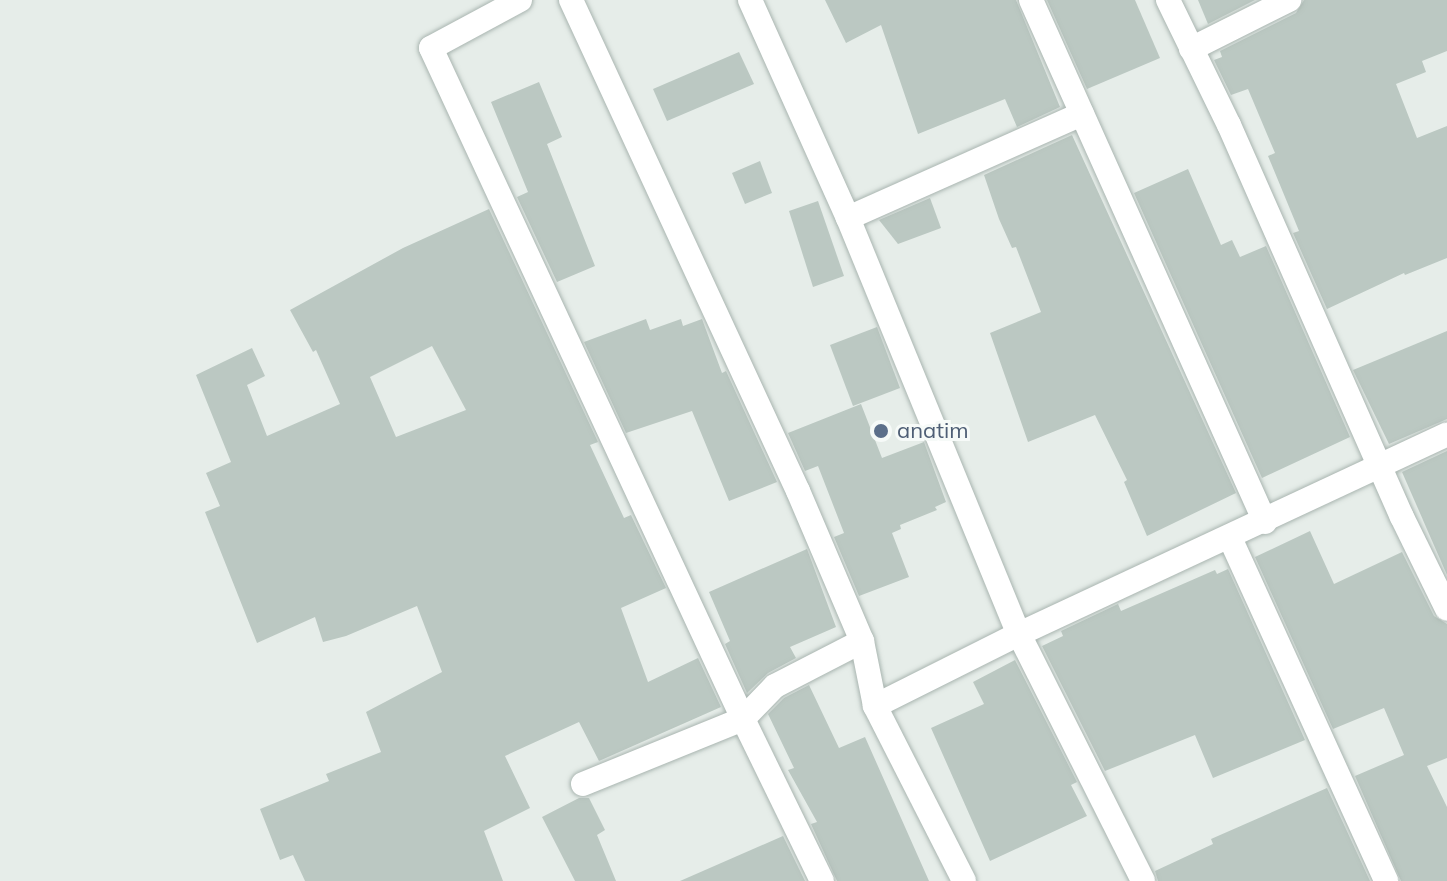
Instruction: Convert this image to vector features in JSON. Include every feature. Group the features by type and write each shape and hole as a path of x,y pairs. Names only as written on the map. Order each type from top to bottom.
{"street":[{"path":"520,0 431,48 743,719 822,881"},
{"path":"571,0 798,491 862,641 875,706 964,881"},
{"path":"750,0 848,218 1019,634 1143,881"},
{"path":"1031,0 1265,522"},
{"path":"1168,0 1229,125 1447,609"},
{"path":"1191,49 1289,0"},
{"path":"848,218 1082,114"},
{"path":"875,706 1019,634 1265,522 1447,434"},
{"path":"1230,538 1386,881"},
{"path":"583,784 743,719 775,686 862,641"}],"building":[{"path":"825,0 1016,0 1060,107 1017,127 1005,99 918,134 881,25 846,43"},
{"path":"1047,0 1135,0 1160,58 1087,89"},
{"path":"1198,0 1255,0 1208,24"},
{"path":"1304,0 1447,0 1447,51 1422,61 1426,72 1396,84 1417,138 1447,126 1447,258 1404,273 1327,309 1293,233 1299,231 1268,156 1275,153 1248,89 1231,95 1214,60 1222,57 1220,51 1296,13"},
{"path":"739,52 754,84 667,121 653,89"},
{"path":"539,82 562,137 547,144 595,266 557,282 517,197 528,192 491,102"},
{"path":"1072,135 1236,493 1147,536 1124,482 1127,480 1095,415 1028,442 990,333 1041,312 1016,247 1012,248 999,219 984,175"},
{"path":"760,161 772,193 745,204 732,173"},
{"path":"1188,169 1221,245 1232,240 1240,257 1266,246 1350,437 1262,478 1134,193"},
{"path":"930,198 941,228 898,244 879,220"},
{"path":"818,201 844,276 813,287 789,211"},
{"path":"489,209 598,442 590,445 624,518 631,515 666,588 621,608 648,682 698,658 721,707 599,761 579,722 505,756 530,808 484,831 503,881 305,881 293,855 280,860 260,809 329,781 326,774 381,752 366,712 442,672 417,606 346,636 323,642 315,617 257,643 205,512 220,506 206,473 231,462 196,375 252,348 265,376 247,385 267,436 340,404 316,350 313,352 290,310 403,248","holes":["432,346 466,410 396,437 370,377"]},
{"path":"646,319 650,330 681,319 683,326 702,319 722,373 726,371 777,482 729,501 692,411 626,433 584,342"},
{"path":"877,327 900,388 853,406 830,345"},
{"path":"1447,331 1447,419 1389,444 1353,370"},
{"path":"861,404 882,458 924,442 946,502 935,507 937,510 900,525 901,529 892,533 909,577 859,596 834,537 844,533 818,466 805,471 788,433"},
{"path":"1447,451 1447,575 1402,472"},
{"path":"1310,531 1334,584 1402,552 1434,616 1447,624 1447,758 1427,766 1447,807 1447,881 1401,881 1355,776 1404,755 1384,708 1333,729 1255,557"},
{"path":"807,549 836,627 790,647 796,658 768,673 747,693 725,644 730,641 709,592"},
{"path":"1228,569 1305,740 1213,778 1195,735 1105,771 1042,646 1063,636 1061,631 1118,604 1121,611 1215,570 1217,574"},
{"path":"1015,660 1077,782 1071,785 1087,816 990,861 931,728 984,704 973,682"},
{"path":"809,685 839,748 865,737 929,881 837,881 811,824 817,822 788,770 794,768 768,714 784,698"},
{"path":"1327,788 1370,881 1158,881 1155,871 1213,844 1211,839"},
{"path":"579,798 589,798 605,830 597,835 616,881 575,881 542,817"},
{"path":"783,836 805,881 680,881"}],"place":[{"name":"anatim","path":"881,431"}]}
